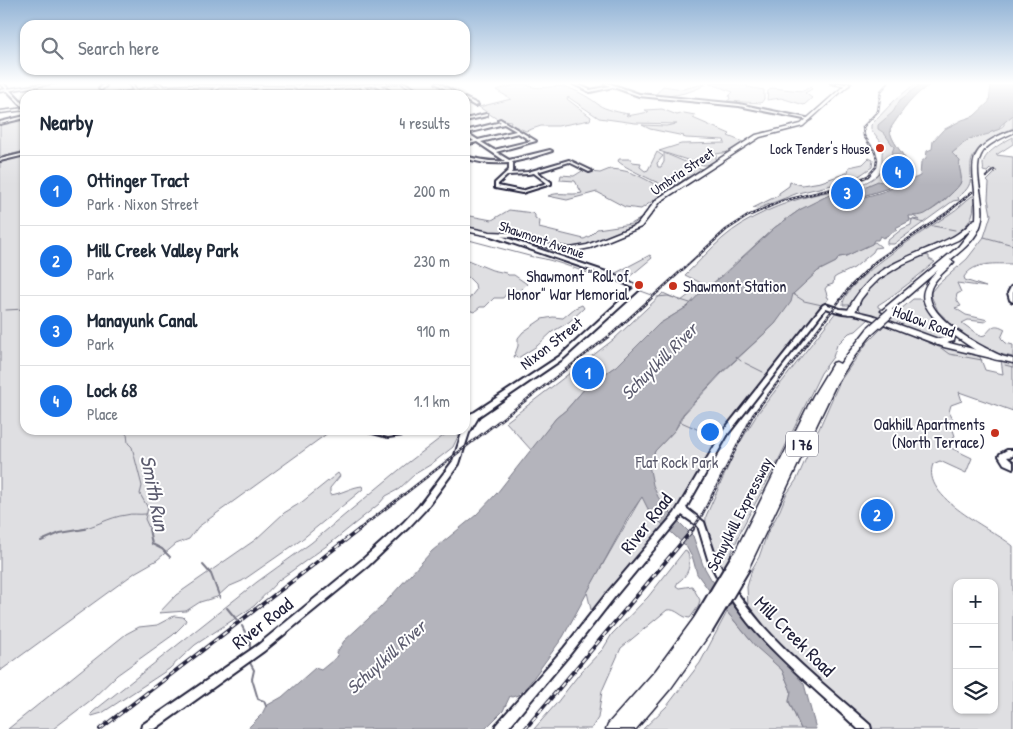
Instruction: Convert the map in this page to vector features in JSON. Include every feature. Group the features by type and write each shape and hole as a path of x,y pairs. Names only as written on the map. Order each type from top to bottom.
{"highway":[{"name":"Schuylkill Expressway","path":"627,729 666,683 703,625 741,561 832,383 850,356 869,329 966,241 976,228 980,215 975,167 977,156 982,148 992,141 1013,132"},
{"name":"Schuylkill Expressway","path":"888,312 974,240 983,224 985,208 979,169 982,157 994,144 1013,132"},
{"path":"851,312 862,292 880,274 901,262 963,235 980,215"},
{"path":"950,262 927,291 926,297 929,306 969,343 1000,358"},
{"path":"938,342 949,340 952,336 940,318"},
{"name":"Schuylkill Expressway","path":"613,729 703,625"}],"main road":[{"name":"Umbria Street","path":"509,237 567,250 586,248 640,224 659,200 756,137 795,128 810,119"},
{"name":"Shawmont Avenue","path":"470,230 509,237"},
{"name":"Hollow Road","path":"851,312 870,316 938,342 1013,361"}],"street":[{"path":"801,117 810,119"},
{"path":"801,117 810,119"},
{"path":"0,123 20,118"},
{"path":"470,130 501,121 534,141 494,151"},
{"path":"470,143 517,132"},
{"path":"470,135 510,162 511,169 496,186 519,192 550,182 534,171"},
{"path":"470,158 483,162 510,162 550,151"},
{"path":"0,160 20,155"},
{"path":"506,174 514,175 569,162 590,171"},
{"name":"Shawmont Avenue","path":"509,237 613,276 638,288"},
{"name":"Nixon Street","path":"470,417 563,356 638,288"},
{"path":"1013,288 1011,293 1013,300"},
{"name":"Hollow Road","path":"825,306 839,311 851,312"},
{"name":"River Road","path":"500,729 567,651 620,583 680,513 726,432 825,306"},
{"name":"River Road","path":"470,426 477,414"},
{"name":"River Road","path":"146,729 261,648 365,563 422,508 456,462 465,435"},
{"path":"1013,453 1007,453 1003,456 1007,462 1013,465"},
{"name":"Mill Creek Road","path":"680,513 701,524 715,565 727,587 752,621 771,643 866,729"}],"green space":[{"path":"494,117 591,117 590,120 558,126 541,126 526,131 510,124 511,121"},
{"path":"598,117 694,117 743,142 728,152 716,154 716,160 709,165 703,165 659,151 681,144 725,143 724,140 686,138 650,129 642,125 666,126 677,124 635,123"},
{"path":"879,117 898,117 890,129 892,138 907,163 902,173 908,175 900,184 860,197 801,209 774,228 687,307 659,324 619,364 587,386 566,410 556,418 532,451 506,422 613,340 663,293 681,301 703,284 685,275 732,230 754,217 789,202 865,183 877,175 882,167 882,151 884,146 871,129 871,125"},
{"path":"1013,117 1013,128 986,142 977,150 972,160 969,186 958,197 959,200 953,201 894,244 887,244 887,241 902,229 911,225 912,219 920,220 913,216 921,215 935,208 947,198 957,185 961,179 960,161 952,153 971,138 993,132 1004,125 1004,122"},
{"path":"20,119 20,152 4,156 5,158 0,159 0,124"},
{"path":"1013,137 1013,144 996,155 1013,157 1013,264 986,264 973,268 964,277 965,280 986,287 957,283 961,292 957,294 956,299 961,306 955,308 966,315 988,320 985,322 968,320 962,323 980,336 985,335 995,326 1005,329 1001,338 1006,343 1013,345 1013,357 991,352 963,335 938,311 931,292 967,259 984,237 991,215 988,199 989,183 987,181 997,171 990,169 987,172 983,171 984,160 995,148"},
{"path":"657,152 663,156 657,163 658,167 661,167 664,162 664,153 702,169 670,188 634,171 618,161 619,159 631,159 632,162 641,163 640,167 645,171 648,170"},
{"path":"20,155 20,435 325,435 198,527 189,539 176,544 157,560 136,572 0,671 0,161"},
{"path":"869,158 873,160 872,167 853,180 798,193 757,209 753,208 779,195 789,186 790,182 802,185 821,182 848,172 849,167 863,164"},
{"path":"610,169 626,171 646,179 667,191 641,209 625,207 597,192 567,200 548,196 582,193 575,181 560,180 561,175 574,176 582,171 600,173"},
{"path":"972,196 975,196 976,202 972,217 954,236 898,260 881,270 866,283 849,305 843,305 847,295 857,282 871,269 954,211"},
{"path":"509,210 533,213 535,218 540,221 539,228 584,239 597,229 631,224 640,219 630,227 613,235 575,248 559,247 516,234 491,233 470,229 470,216 492,220"},
{"name":"Flat Rock Park","path":"875,242 881,247 875,248 873,252 854,268 834,278 833,284 827,286 825,289 826,297 829,298 728,424 679,507 592,614 587,592 641,498 650,477 649,465 655,451 675,430 683,415 722,373 775,324 793,294 818,271 836,262 839,257 846,256"},
{"path":"650,255 652,258 628,278 614,274"},
{"path":"924,255 929,256 929,259 935,262 901,290 878,305 878,307 896,317 900,314 894,315 913,299 921,299 946,331 947,336 942,339 862,312 857,307 867,288 875,280 894,268"},
{"path":"470,261 492,270 514,275 527,284 519,292 508,292 503,298 494,298 485,307 480,307 474,312 470,310 470,298 476,290 475,284 470,279"},
{"path":"582,305 584,308 569,322 552,332 537,346 518,358 514,357 518,346 518,338 523,332 542,319 563,318"},
{"path":"836,312 864,316 869,319 856,331 849,333 837,345 833,357 821,373 777,463 742,528 726,566 721,568 712,550 708,536 706,516 736,449 758,413"},
{"path":"886,324 978,356 985,370 1003,374 1001,360 1013,363 1013,411 959,392 962,401 951,405 949,412 955,423 953,430 954,441 947,446 972,458 966,473 940,461 933,464 932,477 937,489 947,500 975,522 1013,546 1013,729 870,729 757,623 748,606 747,587 752,569 786,495 797,479 840,381 867,343"},
{"path":"444,435 459,435 453,447 415,474 399,489 386,496 379,504 332,542 279,580 254,606 195,645 169,669 102,713 92,716 91,714 94,711 257,582 311,543"},
{"path":"338,473 340,476 330,488 330,495 362,486 363,489 301,540 242,581 228,587 217,597 200,602 186,611 159,613 176,595 255,540 284,513 302,502"},
{"path":"685,550 689,555 687,572 676,586 679,588 692,586 700,600 698,607 690,618 674,610 667,610 621,648 602,691 598,718 591,729 534,729 580,673 603,649 612,634 648,597"},
{"path":"727,612 750,640 782,670 791,691 789,702 801,729 643,729 667,706 700,663"},
{"path":"174,616 183,617 186,620 173,635 117,675 91,700 53,729 8,729 126,634 139,627 157,625"}],"water":[{"path":"887,117 898,117 890,129 892,138 907,163 902,173 895,172 897,166 889,173 893,166 890,158 894,147 884,133 878,129 878,125"},
{"name":"Schuylkill River","path":"971,117 1011,117 1000,126 1000,129 969,139 952,153 960,161 961,181 944,200 925,214 909,216 910,221 895,228 897,230 883,238 880,236 872,244 846,256 839,257 836,262 818,271 793,294 791,302 775,324 721,373 683,414 675,430 655,451 649,465 653,485 658,497 669,512 693,536 703,565 711,579 765,644 784,661 804,684 816,729 801,729 789,701 791,691 782,670 756,647 708,589 697,574 693,559 686,546 650,513 642,497 630,514 563,637 529,684 518,695 510,696 503,711 485,729 247,729 262,714 266,706 282,697 315,668 321,670 338,656 337,652 344,641 380,608 432,551 476,515 497,493 556,418 566,410 587,386 619,364 659,324 687,307 701,292 725,274 774,228 801,209 827,196 864,187 878,181 895,186 860,197 839,201 856,199 863,201 860,198 889,190 920,176 921,162 926,158 927,151 932,149 933,141 943,130"}],"waterway":[{"path":"881,185 892,169"},
{"path":"910,219 924,223"},
{"path":"933,226 955,230"},
{"path":"984,237 1013,245"},
{"path":"470,240 533,257"},
{"path":"535,257 554,261 610,279"},
{"path":"641,291 652,295"},
{"path":"793,294 804,301 822,305"},
{"path":"657,297 668,296 690,303"},
{"path":"6,310 20,309"},
{"path":"839,313 867,318"},
{"path":"883,324 893,327"},
{"path":"899,330 941,348 949,354 982,360"},
{"path":"736,357 741,361"},
{"path":"745,363 763,372"},
{"path":"1005,365 1013,367"},
{"path":"679,421 699,430"},
{"name":"Smith Run","path":"127,435 142,486 140,494 148,508 145,519 150,530"},
{"path":"78,530 120,516 146,514"},
{"path":"41,541 60,533 85,529"},
{"name":"Smith Run","path":"149,529 152,544 162,549 170,557"},
{"name":"Smith Run","path":"203,565 211,574 220,598"},
{"name":"Smith Run","path":"227,608 237,620"},
{"name":"Smith Run","path":"242,626 250,642 250,651"},
{"name":"Smith Run","path":"249,661 254,670 252,679 258,699 264,701 266,706"}],"railway":[{"path":"358,530 613,333 726,230 748,216 782,201 845,186 868,176 876,167 877,159 875,152 864,136 863,127 872,117"},
{"path":"986,177 994,170"},
{"path":"692,530 702,515 753,415 850,287 876,261 948,212 972,192"},
{"path":"100,729 360,529"},
{"path":"525,729 693,529"}],"place":[{"name":"Lock Tender's House","path":"880,148"},
{"name":"Lock 68","path":"898,172"},
{"name":"Manayunk Canal","path":"847,193"},
{"name":"Shawmont \"Roll of Honor\" War Memorial","path":"639,285"},
{"name":"Shawmont Station","path":"673,286"},
{"name":"Ottinger Tract","path":"588,373"},
{"name":"Oakhill Apartments (North Terrace)","path":"995,433"},
{"name":"Mill Creek Valley Park","path":"877,515"}]}
